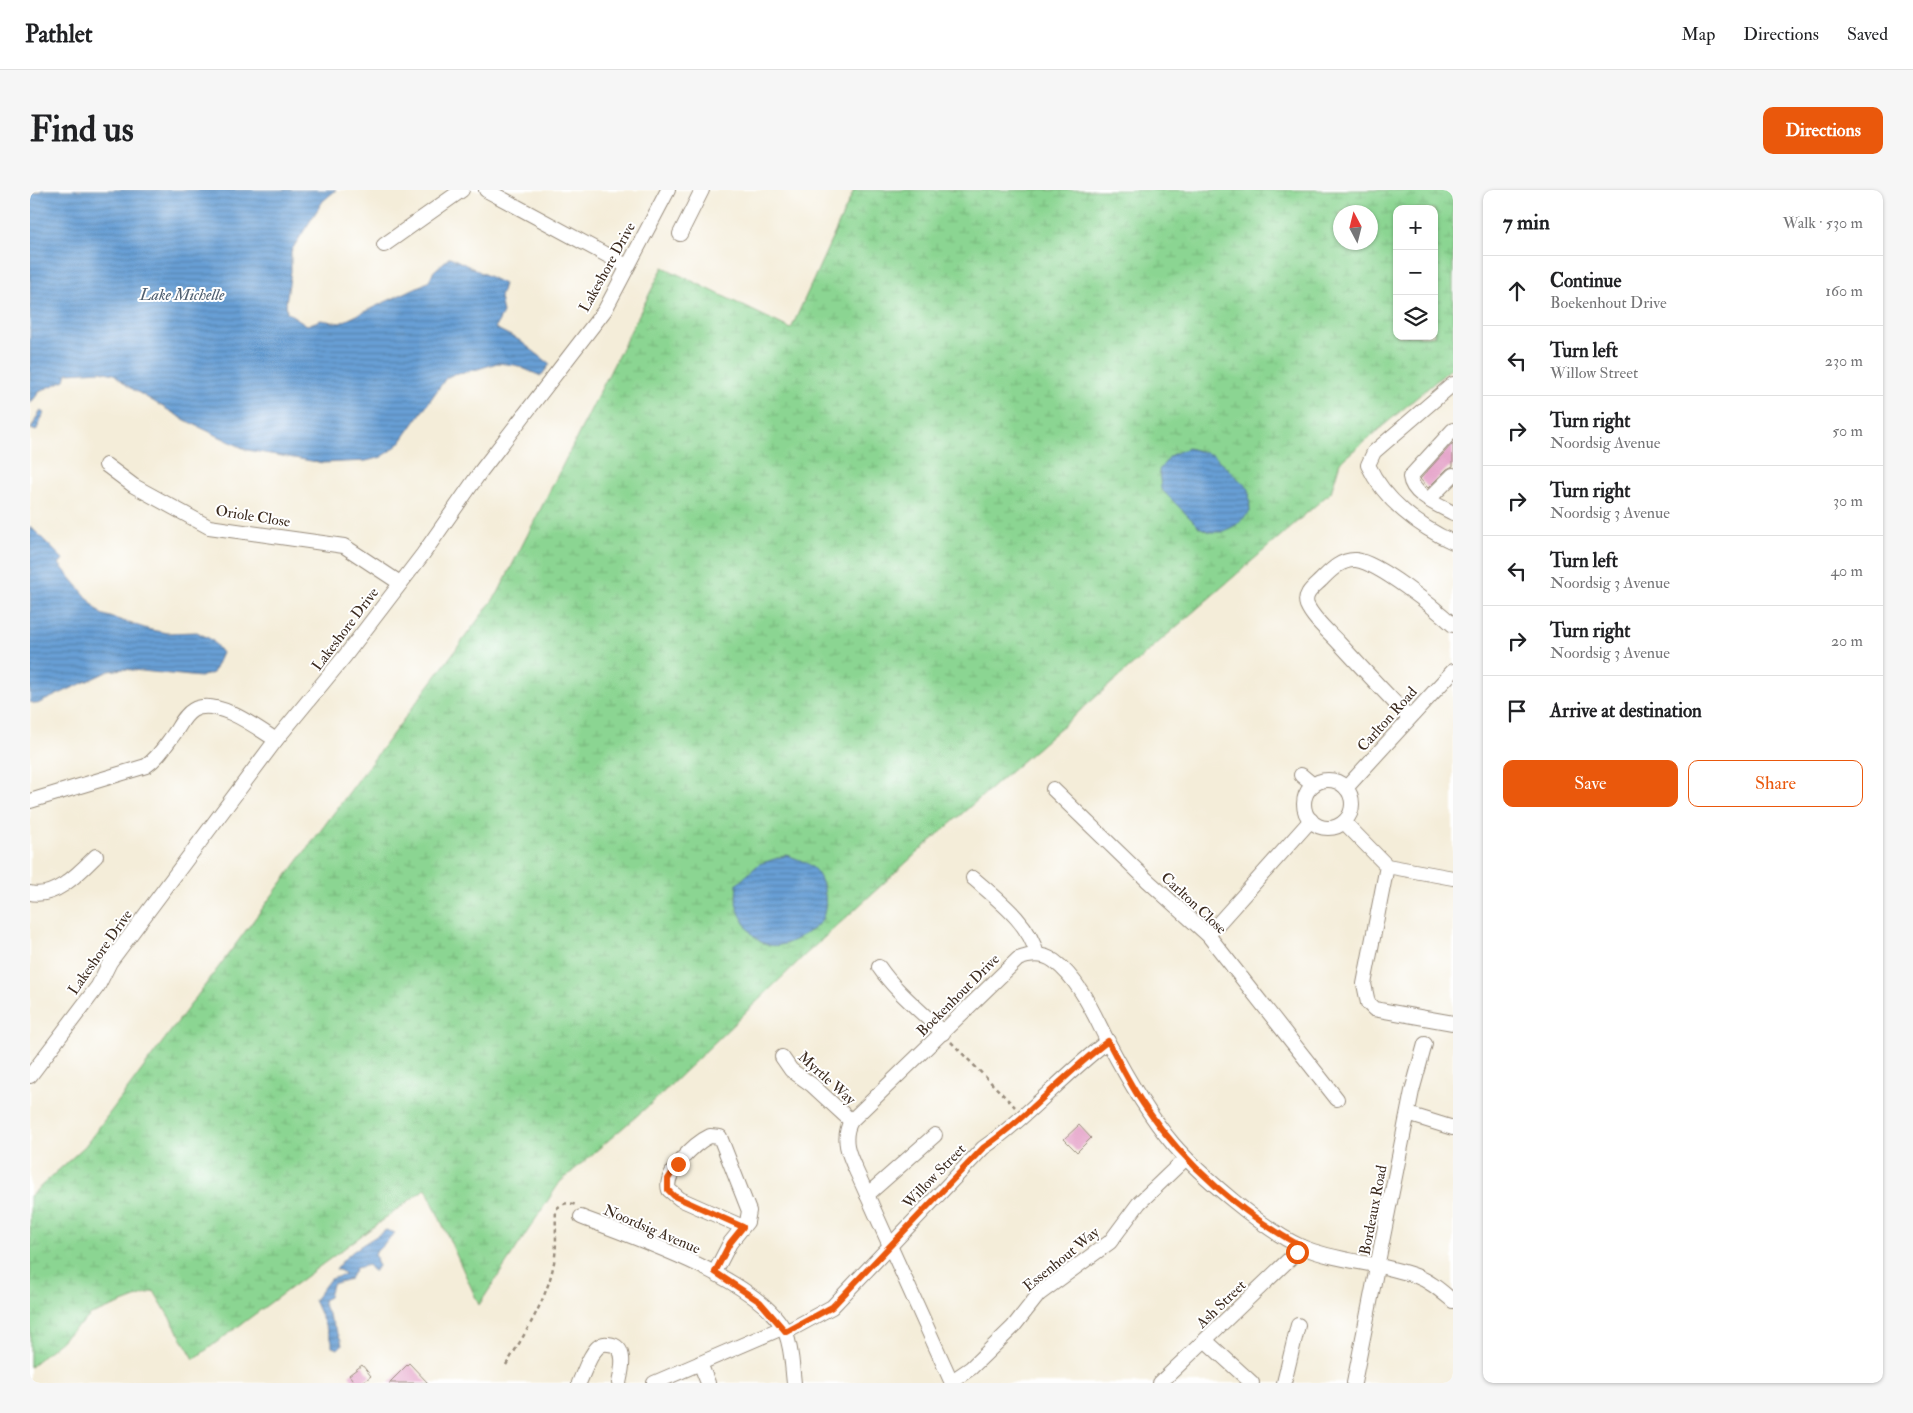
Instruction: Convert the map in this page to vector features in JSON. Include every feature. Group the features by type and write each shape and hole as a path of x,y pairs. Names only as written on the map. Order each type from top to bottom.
{"street":[{"path":"384,245 462,190"},
{"path":"486,190 628,266"},
{"name":"Lakeshore Drive","path":"30,1076 98,986 110,962 276,740 345,656 448,520 481,471 605,310 668,190"},
{"path":"680,234 702,190"},
{"path":"1453,384 1374,452 1369,460 1370,470 1390,498 1432,532 1453,542"},
{"path":"1453,430 1410,476 1411,485 1429,499 1453,513"},
{"name":"Oriole Close","path":"106,465 134,486 209,527 344,546 400,583"},
{"path":"1429,499 1453,475"},
{"path":"1409,717 1323,627 1308,605 1306,596 1337,565 1356,560 1416,594 1453,625"},
{"name":"Carlton Road","path":"1346,788 1409,717 1453,672"},
{"path":"30,801 146,766 154,761 188,714 201,707 218,707 276,740"},
{"path":"1301,775 1313,785"},
{"path":"1326,780 1334,780 1346,788 1352,802 1349,816 1344,822 1338,826 1323,827 1311,820 1306,814 1305,798 1313,785 1326,780"},
{"name":"Carlton Close","path":"1053,789 1146,880 1208,935 1337,1100"},
{"path":"1208,935 1311,820"},
{"path":"1344,822 1386,866 1453,878"},
{"path":"30,893 42,894 55,888 76,876 96,856"},
{"path":"1386,866 1364,984 1368,1003 1374,1009 1453,1023"},
{"path":"974,878 1022,926 1035,946 1037,955 1053,960 1063,969 1083,995 1145,1106 1186,1158 1262,1223 1302,1247 1416,1276 1434,1285 1453,1301"},
{"name":"Boekenhout Drive","path":"851,1121 1018,959 1037,955"},
{"path":"878,967 892,985 943,1033"},
{"name":"Willow Street","path":"654,1383 784,1330 832,1307 890,1243 929,1207 983,1148 1024,1117 1084,1059 1108,1041"},
{"name":"Bordeaux Road","path":"1354,1383 1408,1114 1425,1044"},
{"name":"Myrtle Way","path":"782,1058 791,1070 812,1085 851,1121"},
{"path":"1408,1114 1453,1128"},
{"path":"851,1121 846,1135 847,1148 952,1382"},
{"path":"867,1195 935,1135"},
{"path":"715,1272 730,1243 743,1227 749,1216 746,1200 720,1138 710,1136 689,1153 672,1171 668,1179 668,1190 680,1199 743,1227"},
{"name":"Essenhout Way","path":"952,1382 971,1368 1013,1327 1039,1294 1110,1242 1139,1202 1186,1158"},
{"name":"Noordsig Avenue","path":"581,1217 715,1272 760,1302 784,1330 792,1360 794,1383"},
{"name":"Ash Street","path":"1160,1383 1302,1247"},
{"path":"1284,1383 1298,1325"},
{"path":"1206,1341 1252,1383"},
{"path":"579,1383 595,1351 599,1346 607,1343 617,1347 621,1352 623,1366 619,1383"},
{"path":"700,1363 708,1383"}],"path":[{"path":"943,1033 1024,1117"},
{"path":"506,1365 540,1304 551,1276 555,1257 556,1209 562,1204 570,1202 577,1206 581,1217"}],"green space":[{"path":"854,190 1453,190 1453,367 1340,462 1331,492 918,852 806,954 654,1101 560,1182 479,1305 426,1188 194,1359 154,1291 91,1315 30,1367 30,1196 85,1146 498,593 663,267 791,329"}],"water":[{"name":"Lake Michelle","path":"43,190 336,190 323,201 291,251 291,271 286,303 287,312 307,325 321,320 340,323 428,282 434,271 450,257 504,284 500,297 503,313 495,328 519,340 550,364 541,376 515,365 497,363 454,374 446,378 399,444 382,457 366,461 323,463 247,450 185,420 129,387 114,374 101,371 67,373 65,380 40,391 30,404 30,195"},
{"path":"40,411 44,413 36,431 31,429"},
{"path":"1188,448 1213,455 1249,489 1250,512 1236,525 1222,532 1210,532 1199,527 1161,489 1159,470 1171,455"},
{"path":"30,526 63,559 59,564 101,614 151,630 167,633 197,632 212,640 222,653 213,673 200,677 123,669 109,671 37,704 30,702"},
{"path":"787,855 808,864 818,874 825,893 824,913 818,925 798,938 782,945 768,945 750,932 739,913 736,901 737,884 759,864"},
{"path":"386,1230 395,1233 375,1253 378,1266 374,1272 368,1265 356,1268 350,1279 332,1284 329,1297 323,1300 342,1345 338,1349 332,1347 332,1341 314,1300 330,1279 344,1275 343,1272 336,1269 346,1257"}],"building":[{"path":"1453,443 1453,466 1447,469 1428,488 1420,479"},
{"path":"1079,1125 1091,1138 1077,1152 1064,1139"},
{"path":"409,1363 428,1383 389,1383"},
{"path":"362,1365 371,1376 362,1383 355,1383 349,1375"}],"route":[{"path":"678,1164 672,1171 667,1185 668,1190 674,1196 743,1227 730,1243 715,1272 760,1302 786,1332 810,1321 832,1307 890,1243 929,1207 983,1148 1007,1132 1084,1059 1108,1041 1145,1106 1160,1128 1186,1158 1262,1223 1302,1247 1297,1252"}]}
